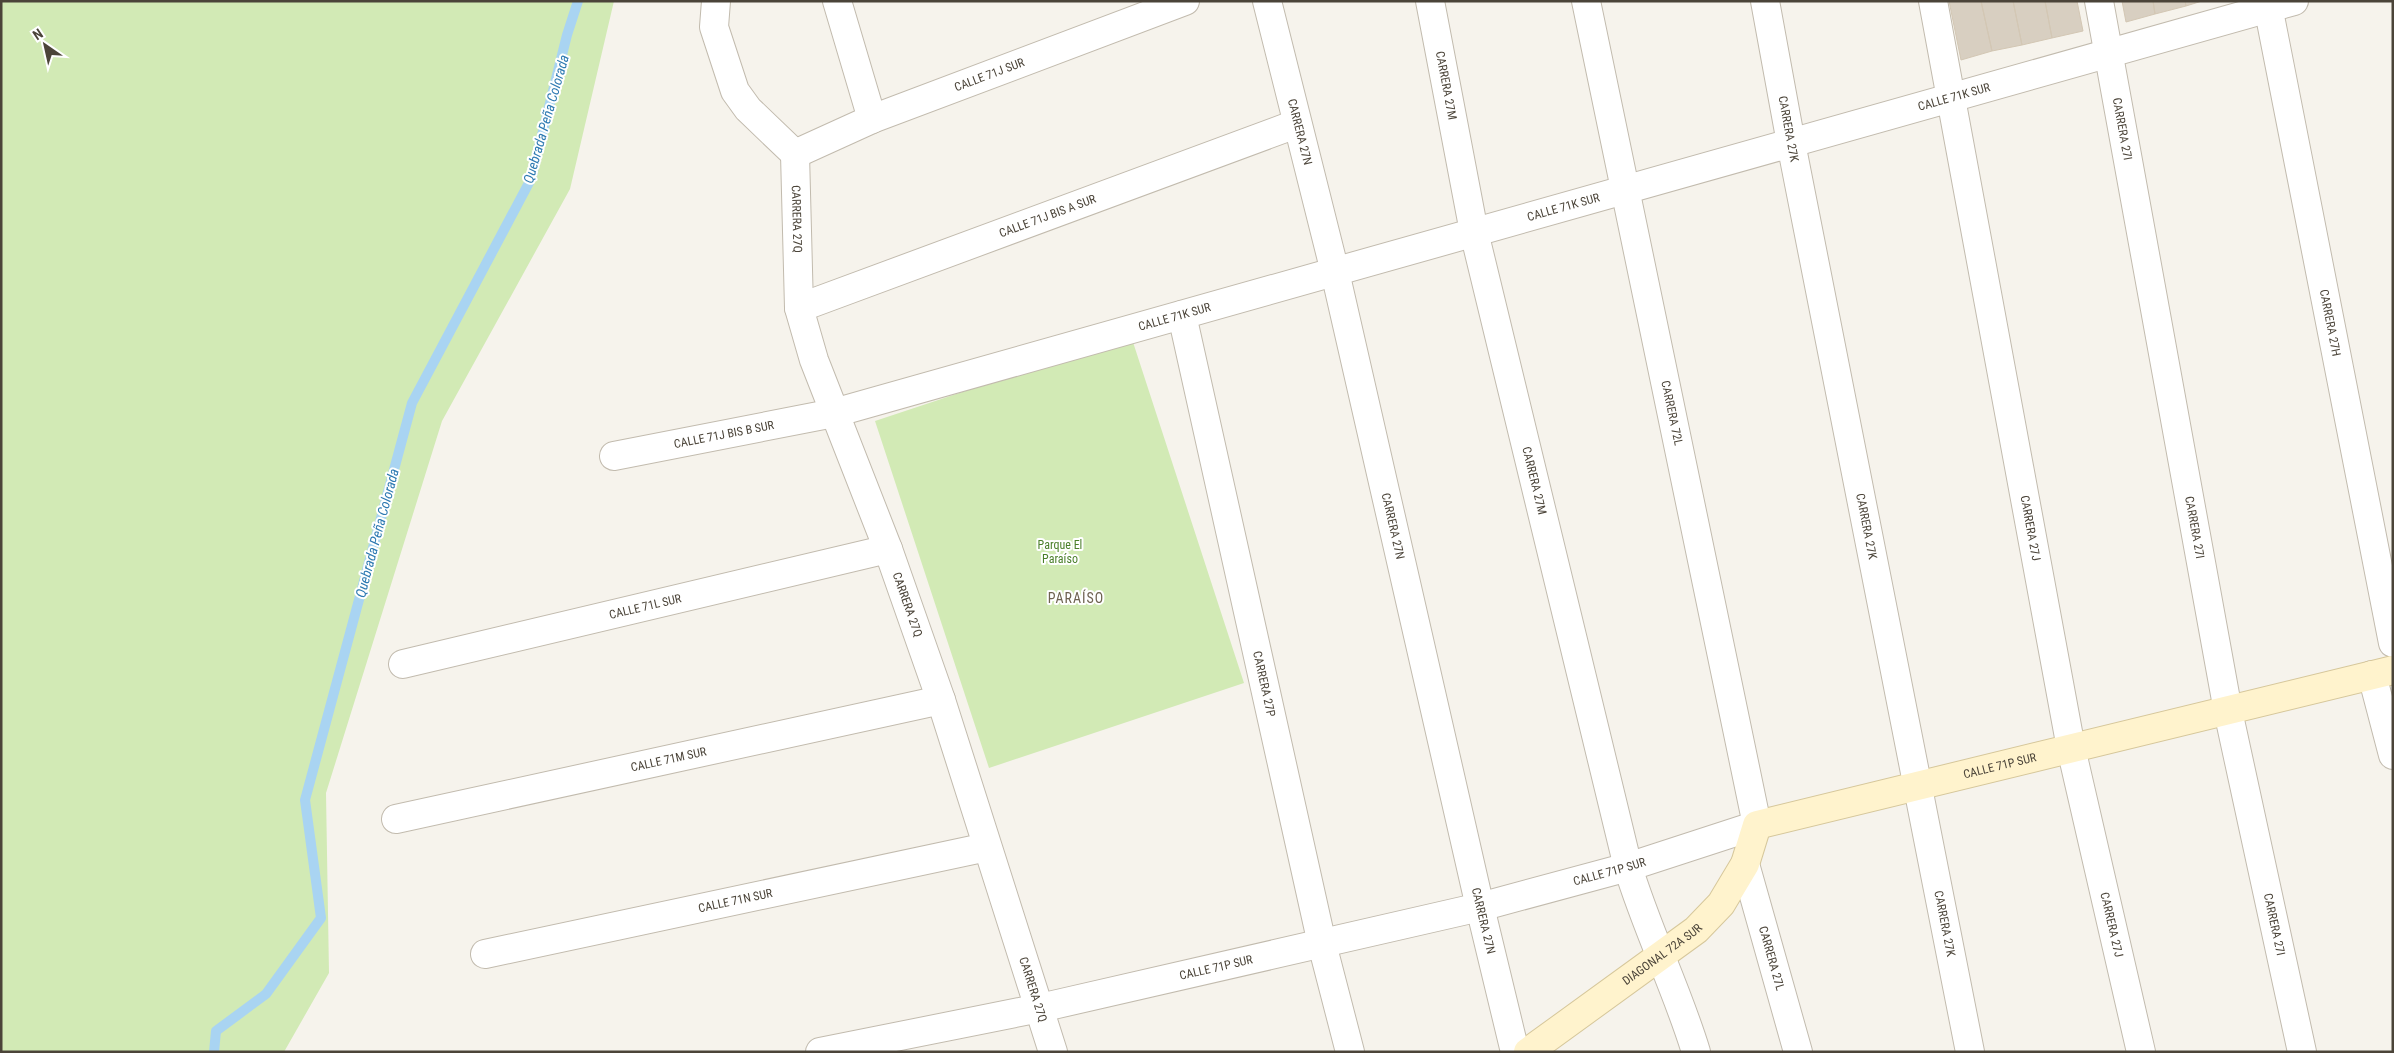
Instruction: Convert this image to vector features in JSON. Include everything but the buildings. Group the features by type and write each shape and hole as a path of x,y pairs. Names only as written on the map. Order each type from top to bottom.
{"street":[{"path":"716,1 714,27 735,92 748,109 795,154"},
{"path":"837,1 872,119"},
{"name":"CALLE 71J SUR","path":"795,154 872,119 1184,1"},
{"name":"CARRERA 27N","path":"1267,1 1296,124 1335,272 1515,1052"},
{"name":"CARRERA 27M","path":"1430,1 1474,232 1628,868 1646,925 1661,955 1685,1015 1696,1052"},
{"name":"CARRERA 72L","path":"1586,1 1757,825"},
{"name":"CARRERA 27K","path":"1765,1 1791,143 1970,1052"},
{"name":"CARRERA 27J","path":"1933,1 2072,748 2141,1052"},
{"name":"CARRERA 27I","path":"2099,1 2110,53 2228,711 2302,1052"},
{"name":"CALLE 71K SUR","path":"834,413 1952,98 2268,5 2294,1"},
{"name":"CARRERA 27H","path":"2268,5 2393,643"},
{"name":"CALLE 71J BIS A SUR","path":"799,308 1296,124"},
{"name":"CARRERA 27Q","path":"795,154 799,308 814,360 888,549 941,700 1053,1052"},
{"name":"CARRERA 27P","path":"1182,315 1322,944 1350,1052"},
{"name":"CALLE 71J BIS B SUR","path":"614,456 834,413"},
{"name":"CALLE 71L SUR","path":"403,664 888,549"},
{"path":"2383,673 2393,756"},
{"name":"CALLE 71P SUR","path":"820,1052 888,1045 1040,1008 1480,907 1628,868 1757,825 2383,673"},
{"name":"CALLE 71M SUR","path":"396,819 941,700"},
{"name":"DIAGONAL 72A SUR","path":"1528,1052 1551,1043 1661,955 1696,930 1721,904 1745,864 1757,825"},
{"name":"CALLE 71N SUR","path":"485,954 987,847"},
{"name":"CARRERA 27L","path":"1745,864 1798,1052"}],"green space":[{"path":"1,1 614,1 570,189 442,421 326,793 329,973 284,1052 1,1052"},
{"name":"Parque El Paraíso","path":"1131,336 1244,683 989,768 875,421"}],"waterway":[{"name":"Quebrada Peña Colorada","path":"214,1052 216,1031 266,994 321,918 305,800 412,403 531,179 567,35 578,1"}],"district":[{"name":"PARAÍSO","path":"1076,598"}]}
